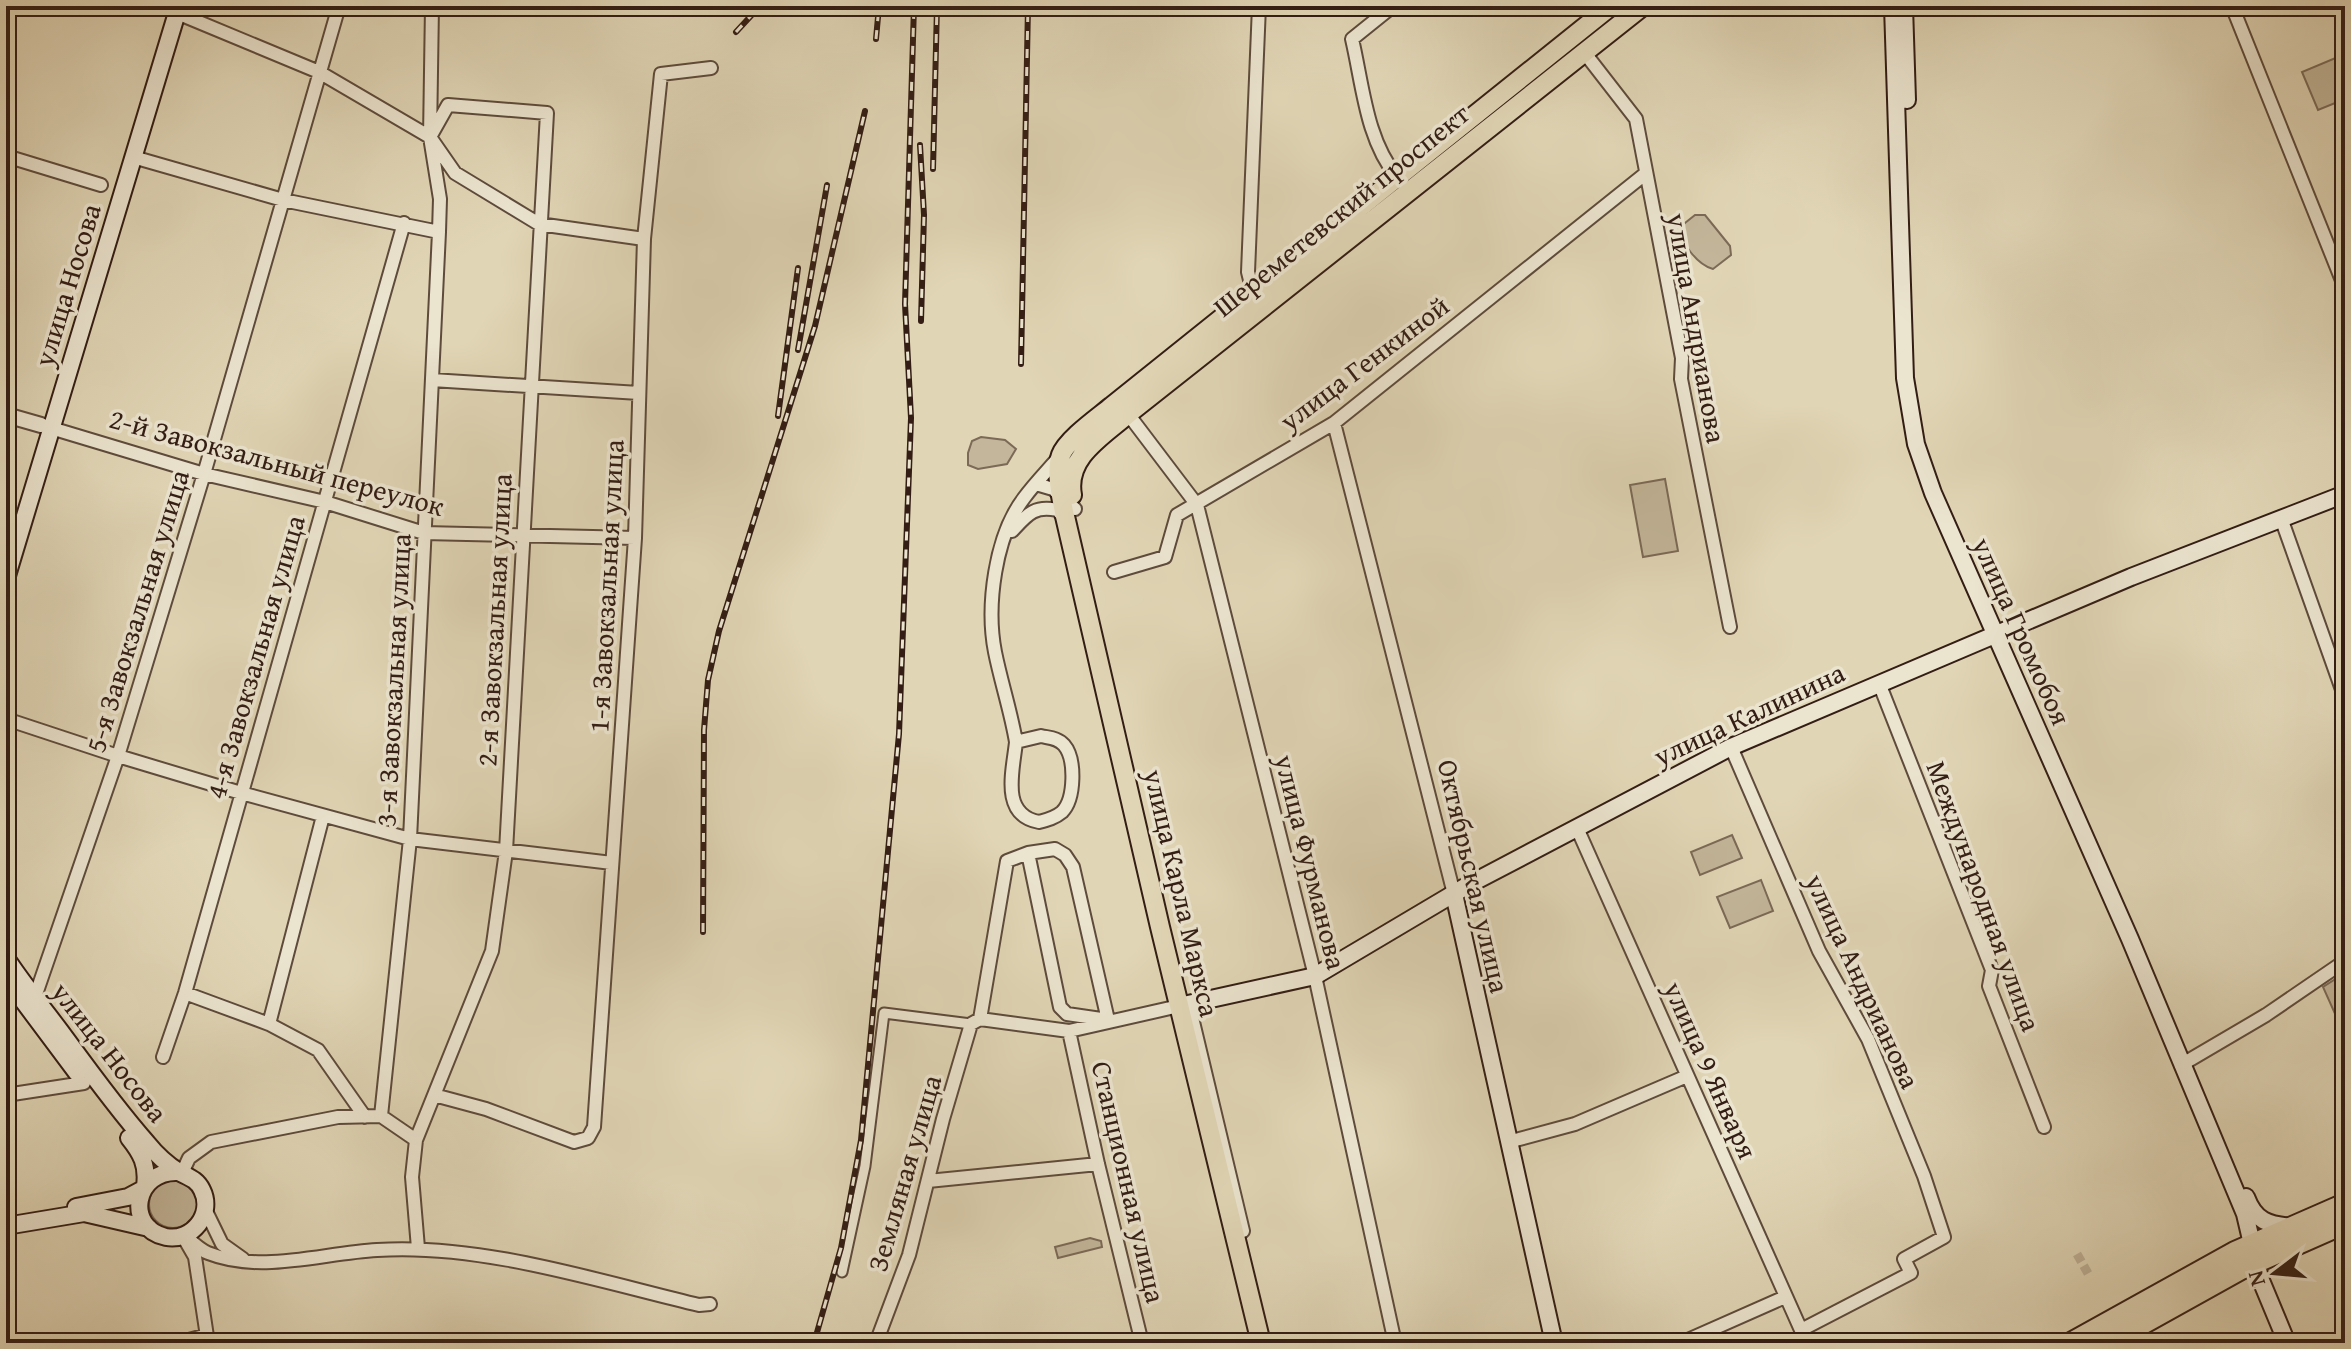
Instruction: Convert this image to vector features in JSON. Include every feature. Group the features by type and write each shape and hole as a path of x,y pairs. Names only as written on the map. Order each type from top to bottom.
{"highway":[{"path":"2108,1343 2292,1227 2345,1204"},
{"path":"2071,1343 2253,1253 2345,1223"}],"main road":[{"name":"Шереметевский проспект","path":"1066,462 1128,414 1397,177 1611,6"},
{"name":"Шереметевский проспект","path":"1066,462 1073,440 1112,406 1409,192 1643,6"},
{"name":"улица Громобоя","path":"1893,6 1905,378 1909,411 1933,493 2000,632"},
{"name":"улица Громобоя","path":"1904,6 1914,377 1918,404 1941,489 2130,939 2252,1211 2253,1253"},
{"name":"улица Носова","path":"6,579 46,426 173,8"},
{"path":"1397,177 1409,192"},
{"name":"улица Носова","path":"6,541 46,426"},
{"name":"улица Карла Маркса","path":"1066,462 1071,474 1067,509 1261,1343"},
{"name":"улица Калинина","path":"1184,1005 1315,976 1454,894 1731,747 2000,632 2345,494"},
{"name":"Октябрьская улица","path":"1454,894 1554,1343"},
{"name":"улица Носова","path":"8,970 35,997 88,1079 148,1144 180,1173"},
{"name":"улица Носова","path":"8,970 141,1154 145,1165 144,1187"},
{"name":"улица Громобоя","path":"2185,1063 2245,1214 2253,1253 2287,1343"},
{"path":"6,1218 128,1197 156,1175 180,1173 196,1182 202,1190 205,1209 198,1225 183,1236 165,1237 149,1228 84,1213 6,1226"},
{"path":"144,1187 140,1196 141,1213 149,1228"},
{"path":"2252,1211 2264,1222 2292,1227"}],"street":[{"name":"5-я Завокзальная улица","path":"35,997 118,756 204,474 339,6"},
{"name":"3-я Завокзальная улица","path":"381,1116 410,839 439,232 440,199 430,137 432,6"},
{"path":"1259,6 1248,272 1259,300"},
{"path":"1393,6 1352,39 1375,143 1397,177"},
{"path":"2232,6 2345,288"},
{"path":"173,8 319,72 430,137 455,173 539,224 644,239"},
{"name":"улица Андрианова","path":"1584,52 1636,119 1680,344 1681,379 1694,451 1730,627"},
{"name":"1-я Завокзальная улица","path":"434,1095 486,1109 578,1142 588,1138 594,1127 635,538 644,239 661,74 711,68"},
{"name":"2-я Завокзальная улица","path":"418,1248 412,1177 416,1140 492,951 506,851 547,113 448,105 430,137"},
{"path":"6,156 101,185"},
{"path":"128,156 283,200 439,232"},
{"name":"улица Генкиной","path":"1114,572 1165,557 1177,515 1334,423 1465,315 1645,174"},
{"name":"4-я Завокзальная улица","path":"163,1057 185,993 404,223"},
{"path":"432,380 639,393"},
{"name":"улица Фурманова","path":"1128,414 1197,505 1315,976 1395,1343"},
{"name":"2-й Завокзальный переулок","path":"6,415 204,474 325,502 424,533 635,538"},
{"name":"Октябрьская улица","path":"1334,423 1454,894"},
{"path":"1016,742 1041,736 1055,738 1066,747 1071,759 1068,803 1050,819 1039,822 1030,820 1016,809 1011,794 1016,742 995,652 991,620 995,571 1022,500 1036,484 1066,462"},
{"path":"1036,484 1044,485 1067,509"},
{"path":"1036,484 1067,509"},
{"path":"1005,540 1027,513 1036,508 1067,509"},
{"path":"2281,518 2345,698"},
{"name":"Международная улица","path":"1879,683 1992,970 1989,986 2044,1127"},
{"path":"6,719 241,793 410,839 612,863"},
{"name":"улица Андрианова","path":"1731,747 1819,951 1868,1039 1924,1176 1944,1237 1904,1259 1911,1273 1801,1330"},
{"path":"269,1024 323,816"},
{"name":"улица 9 Января","path":"1577,828 1801,1330"},
{"name":"Станционная улица","path":"1028,853 1055,849 1065,855 1073,867 1108,1020"},
{"path":"1018,1025 1043,1023 1057,1015 1060,1007 1028,853"},
{"name":"Земляная улица","path":"876,1343 909,1255 976,1022 998,924 1004,868 1012,857 1028,853"},
{"path":"2185,1063 2266,1015 2345,961"},
{"path":"185,993 269,1024 318,1050 365,1117"},
{"path":"842,1272 865,1166 884,1013 1069,1031 1184,1005"},
{"name":"улица Карла Маркса","path":"1184,1005 1269,1343"},
{"path":"1060,1007 1067,1014 1108,1020"},
{"name":"Станционная улица","path":"1069,1031 1142,1343"},
{"path":"1508,1142 1575,1124 1687,1076"},
{"path":"6,1095 88,1079"},
{"path":"180,1173 189,1158 211,1142 338,1117 381,1116 416,1140"},
{"path":"928,1181 1098,1164"},
{"path":"205,1209 222,1244 249,1263"},
{"path":"183,1236 206,1253 249,1263 418,1248 521,1263 699,1305 710,1304"},
{"path":"178,1343 208,1339 195,1257 183,1236"},
{"path":"1681,1343 1785,1297"}],"shaded area":[{"path":"2345,54 2345,99 2318,110 2302,72"},
{"path":"1695,215 1705,215 1730,246 1731,255 1713,269 1696,258 1686,246 1681,233 1680,227"},
{"path":"981,437 1005,440 1016,449 1007,464 978,469 968,465 972,441"},
{"path":"1665,479 1678,551 1643,557 1630,485"},
{"path":"1732,835 1742,858 1700,875 1691,852"},
{"path":"1761,880 1773,911 1730,928 1717,897"},
{"path":"2345,973 2345,1036 2323,987"},
{"path":"173,1180 190,1187 197,1204 190,1221 173,1228 156,1221 149,1204 156,1187"},
{"path":"1090,1238 1101,1241 1102,1247 1058,1258 1055,1247"}],"tunnel":[{"path":"2077,1254 2090,1277"}],"railway":[{"path":"736,32 760,6"},
{"path":"876,39 879,6"},
{"path":"814,1343 841,1248 861,1140 899,734 911,418 905,304 914,6"},
{"path":"933,169 937,6"},
{"path":"1021,364 1028,6"},
{"path":"703,932 704,730 708,680 719,631 815,326 865,111"},
{"path":"920,145 924,215 921,321"},
{"path":"798,350 827,185"},
{"path":"778,416 798,268"}]}
